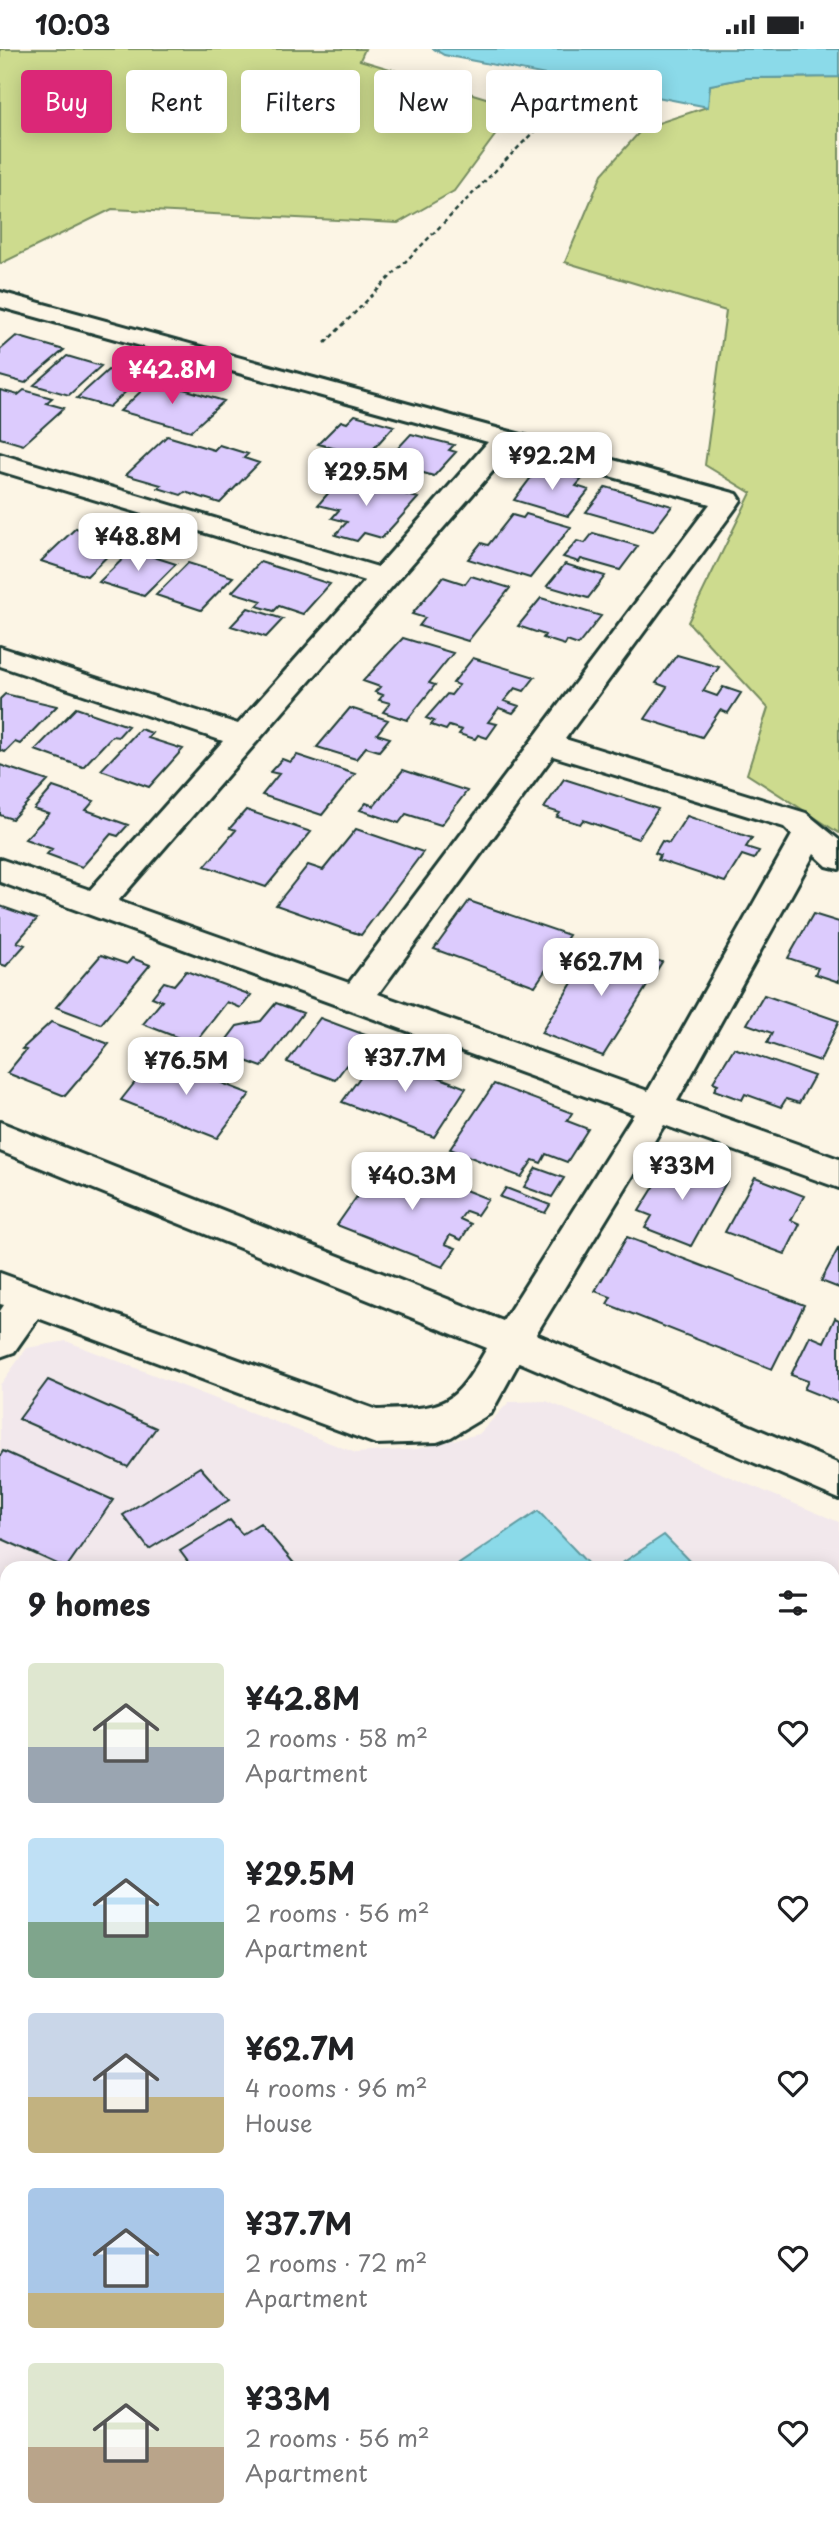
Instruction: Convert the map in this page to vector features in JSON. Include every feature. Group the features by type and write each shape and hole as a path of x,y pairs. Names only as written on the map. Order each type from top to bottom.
{"street":[{"path":"0,299 727,500 355,1000"},
{"path":"96,905 506,439"},
{"path":"0,463 384,578"},
{"path":"0,656 244,737"},
{"path":"548,744 795,820 839,858"},
{"path":"0,1341 15,1294 376,1427 437,1425 477,1401 511,1341 657,1105 810,832"},
{"path":"0,870 355,1000 657,1105 839,1174"},
{"path":"0,1136 511,1341 839,1482"}],"path":[{"path":"290,378 532,133"}],"shaded area":[{"path":"66,1341 356,1453 416,1449 479,1434 509,1402 546,1401 839,1522 839,1561 0,1561 0,1385 27,1348"}],"green space":[{"path":"0,49 365,49 360,60 393,70 374,70 374,133 472,133 472,94 486,98 486,133 497,133 454,191 398,223 112,209 0,264"},
{"path":"839,77 839,833 747,774 768,708 688,622 751,493 705,465 726,311 565,262 602,174 639,133 662,133 662,122 707,107 710,85 746,78"}],"water":[{"path":"434,49 839,49 839,77 746,78 710,85 708,107 662,98 662,70 520,70 444,55"},
{"path":"538,1511 585,1561 463,1561"},
{"path":"664,1535 689,1561 625,1561"}],"building":[{"path":"16,336 64,350 25,383 0,376 0,350"},
{"path":"67,356 101,366 69,395 34,385"},
{"path":"108,370 140,379 109,407 77,398"},
{"path":"153,380 224,401 191,431 120,411"},
{"path":"0,390 18,395 24,390 52,398 46,403 64,408 23,445 0,438"},
{"path":"355,415 394,426 366,457 318,444 341,421 347,423"},
{"path":"411,434 454,445 449,450 456,452 434,476 385,462"},
{"path":"167,436 214,450 219,445 248,454 244,458 259,463 220,503 185,492 181,495 158,488 161,485 126,475"},
{"path":"539,467 582,479 576,486 589,490 568,516 514,500"},
{"path":"343,476 418,498 382,538 364,533 357,541 335,535 347,522 332,518 339,510 318,505"},
{"path":"606,487 672,506 653,531 586,512"},
{"path":"526,514 571,527 530,578 468,559 481,543 488,545 512,515 523,518"},
{"path":"76,528 122,542 87,576 41,561"},
{"path":"593,533 638,546 620,570 563,557 577,541 585,543"},
{"path":"132,550 176,564 144,596 99,582"},
{"path":"260,562 330,584 303,614 279,606 274,611 257,606 262,601 232,592"},
{"path":"188,563 233,577 201,610 156,595"},
{"path":"565,564 605,576 588,598 547,586"},
{"path":"471,576 510,588 468,641 419,626 425,618 412,614 443,577 465,584"},
{"path":"541,598 601,616 578,645 567,641 565,645 518,626"},
{"path":"248,608 283,619 266,637 231,626"},
{"path":"403,638 453,653 429,683 435,685 407,720 383,712 390,703 379,700 383,695 375,692 380,687 363,681"},
{"path":"677,655 719,667 703,691 717,696 723,687 741,693 728,713 720,710 702,737 645,719 667,687 656,683"},
{"path":"473,658 535,677 524,691 515,688 504,701 519,706 513,713 499,708 488,722 497,724 487,738 478,735 475,739 459,734 462,730 449,726 446,730 431,725 434,721 426,718 447,694 451,695 459,685 453,683"},
{"path":"5,694 57,706 20,744 15,742 5,752 0,750 0,699"},
{"path":"76,708 128,726 118,737 112,736 83,767 35,750"},
{"path":"350,708 388,720 377,734 390,738 379,751 366,747 356,759 317,747"},
{"path":"140,729 152,733 148,738 183,749 149,787 101,770"},
{"path":"297,755 355,774 322,815 262,795 279,774 270,772 282,759 290,762"},
{"path":"0,765 48,781 12,819 0,815"},
{"path":"403,770 467,791 441,825 406,814 399,823 360,810 366,803 374,806"},
{"path":"564,779 658,809 638,839 583,820 580,824 557,817 560,813 544,808"},
{"path":"53,787 94,801 86,810 128,825 118,836 111,834 82,867 47,854 52,849 25,839 49,814 34,809"},
{"path":"246,810 311,832 266,887 205,866 236,830 230,828"},
{"path":"687,816 752,838 746,847 759,851 754,859 742,855 725,882 658,860 660,855 655,853 662,841 669,843"},
{"path":"356,829 423,852 361,935 276,905 308,865 323,870"},
{"path":"469,901 569,935 535,986 434,949"},
{"path":"0,906 37,919 17,942 25,945 6,966 0,964"},
{"path":"813,914 839,922 839,982 815,974 818,968 788,958"},
{"path":"598,941 662,962 603,1056 541,1033"},
{"path":"101,955 127,964 132,958 150,965 101,1024 56,1007"},
{"path":"186,971 251,995 241,1008 227,1002 194,1044 143,1024 162,1001 152,997 164,982 174,985"},
{"path":"764,995 839,1021 820,1061 767,1043 772,1033 747,1024"},
{"path":"276,1003 303,1013 262,1067 218,1051 237,1026 261,1021"},
{"path":"320,1018 368,1036 335,1080 287,1062"},
{"path":"51,1022 109,1044 65,1096 7,1073 26,1050 22,1049"},
{"path":"734,1048 814,1076 799,1103 786,1099 781,1107 745,1094 742,1100 714,1090 718,1084 713,1082"},
{"path":"394,1052 414,1060 410,1066 466,1088 434,1137 342,1102 377,1054 389,1059"},
{"path":"155,1057 250,1094 217,1138 121,1100"},
{"path":"494,1084 572,1113 567,1121 588,1129 567,1162 546,1154 541,1163 533,1160 521,1177 450,1149"},
{"path":"384,1158 488,1199 477,1215 466,1211 460,1219 471,1224 461,1240 450,1235 445,1244 456,1248 443,1267 337,1225"},
{"path":"683,1162 728,1179 691,1246 645,1228 652,1216 639,1211 667,1166 678,1170"},
{"path":"536,1168 564,1178 552,1197 524,1187"},
{"path":"755,1177 804,1196 791,1220 800,1224 785,1254 725,1232"},
{"path":"506,1188 550,1205 545,1213 500,1197"},
{"path":"627,1237 804,1305 772,1369 607,1304 611,1297 595,1291"},
{"path":"839,1247 839,1288 821,1281"},
{"path":"835,1318 839,1320 839,1403 804,1389 808,1381 791,1375 810,1336 824,1342"},
{"path":"48,1380 156,1428 128,1467 19,1419"},
{"path":"3,1451 113,1500 71,1561 51,1561 0,1538 0,1456"},
{"path":"200,1467 229,1500 149,1549 123,1515"},
{"path":"230,1520 242,1534 260,1523 292,1561 187,1561 180,1551"}]}
